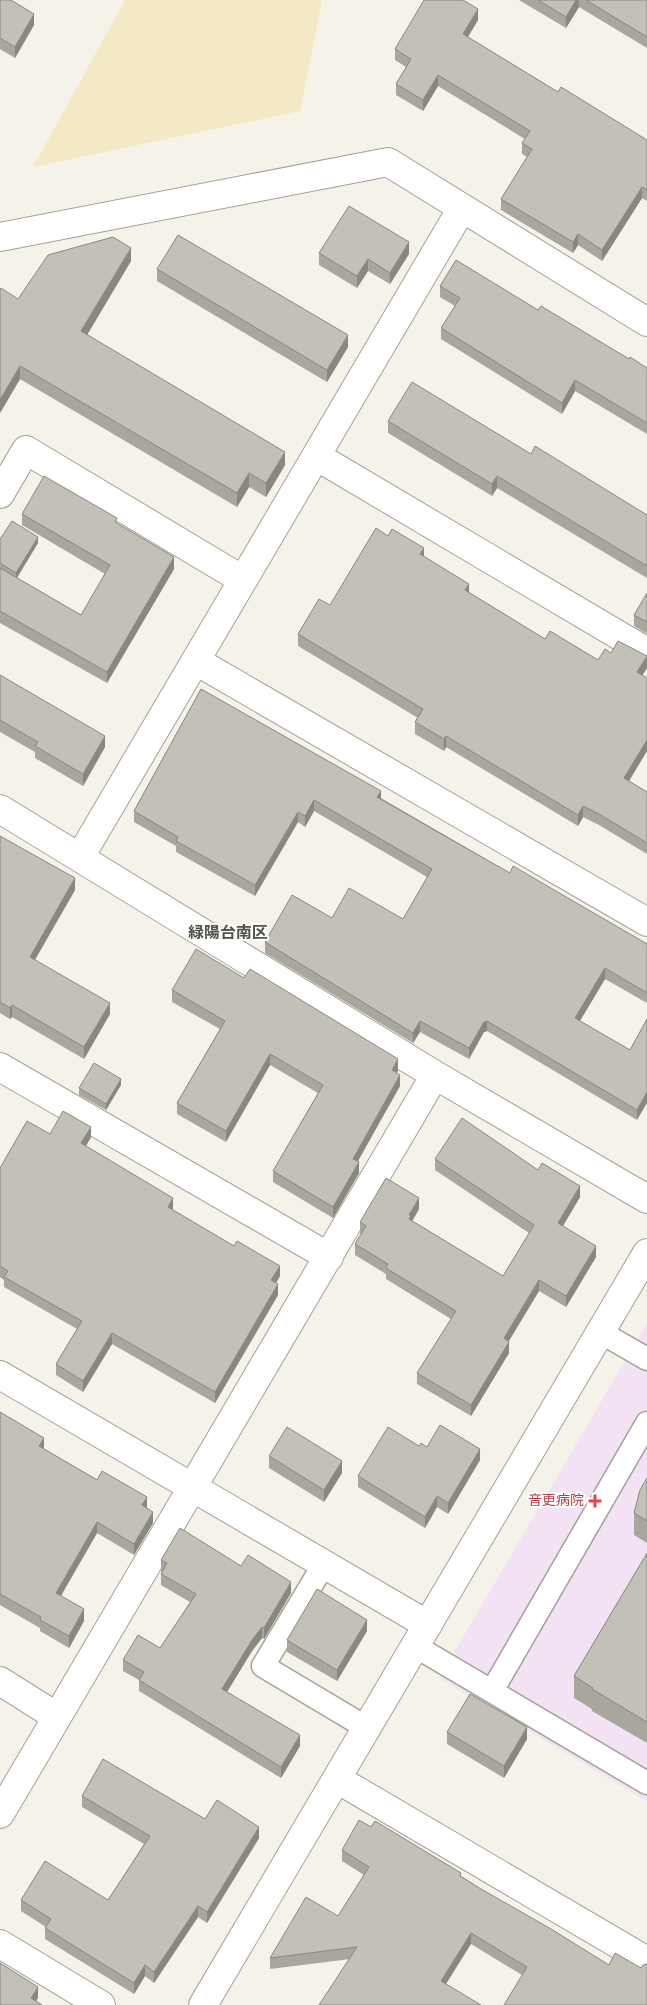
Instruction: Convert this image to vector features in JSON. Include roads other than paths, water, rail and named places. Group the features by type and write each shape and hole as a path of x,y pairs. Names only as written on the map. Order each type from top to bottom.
{"street":[{"path":"0,237 388,162 647,322"},
{"path":"80,856 462,208"},
{"path":"0,494 26,450 243,580"},
{"path":"316,456 647,652"},
{"path":"196,661 647,922"},
{"path":"0,809 80,856 436,1075 647,1199"},
{"path":"0,1067 329,1257"},
{"path":"0,1814 436,1075"},
{"path":"210,2003 337,1779 647,1252"},
{"path":"0,1376 324,1564 422,1635"},
{"path":"0,1682 57,1717"},
{"path":"337,1779 647,1961"},
{"path":"0,1944 101,2005"}],"lane":[{"path":"600,1332 647,1360"},
{"path":"492,1691 647,1423"},
{"path":"324,1564 263,1666 367,1728"},
{"path":"422,1635 492,1691 647,1783"}],"place":[{"name":"音更病院","path":"595,1501"}],"district":[{"name":"緑陽台南区","path":"228,933"}]}
